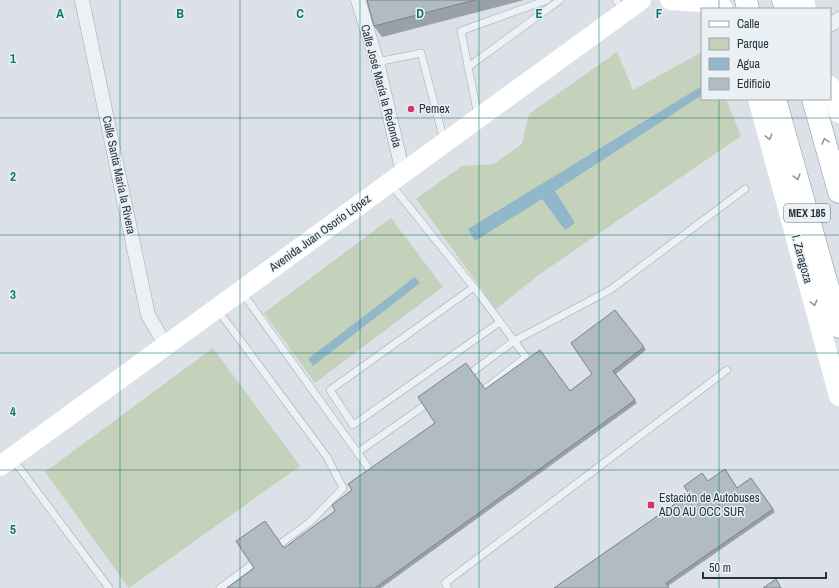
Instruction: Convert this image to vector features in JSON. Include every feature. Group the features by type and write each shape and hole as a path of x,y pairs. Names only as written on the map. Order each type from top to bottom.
{"highway":[{"name":"MEX 185","path":"775,100 839,328"},
{"name":"MEX 185","path":"813,100 839,192"}],"main road":[{"name":"Avenida Juan Osorio López","path":"6,462 478,118 620,6 641,0"},
{"path":"670,0 700,2 722,8"},
{"path":"831,89 839,113"},
{"name":"I. Zaragoza","path":"758,100 839,396"}],"street":[{"name":"Calle Santa María la Rivera","path":"82,0 148,315 166,346"},
{"name":"Calle José María la Redonda","path":"358,0 377,62 396,178"}],"lane":[{"path":"478,118 461,31 547,0"},
{"path":"468,67 560,0"},
{"path":"377,62 421,53 444,143"},
{"path":"396,178 526,358 485,389"},
{"path":"472,372 514,341 610,290 745,189"},
{"path":"353,425 330,390 474,287"},
{"path":"241,291 358,452 368,471 377,465"},
{"path":"217,308 327,457 346,486 310,522 220,588"},
{"path":"343,432 500,322"},
{"path":"448,588 445,583 727,370"},
{"path":"358,452 424,406"},
{"path":"6,462 109,588"}],"green space":[{"path":"617,52 633,90 701,53 701,100 726,100 741,136 540,274 496,309 416,199 462,166 494,164 522,144 529,114"},
{"path":"391,218 443,287 315,383 264,313"},
{"path":"213,348 300,466 129,588 45,472"}],"water":[{"path":"701,87 701,96 555,191 575,223 565,230 542,199 475,241 468,229"},
{"path":"415,277 420,283 313,366 308,359"}],"building":[{"path":"367,0 475,0 374,26"},
{"path":"615,310 644,347 613,371 635,400 375,588 227,588 254,568 236,541 265,521 284,548 335,511 332,505 352,490 348,484 435,423 418,397 466,363 485,389 540,350 570,391 592,374 571,343"},
{"path":"725,469 737,488 751,478 773,509 666,583 669,588 554,588 689,494 684,486 702,473 708,481"},
{"path":"776,579 781,588 763,588"}],"place":[{"name":"Pemex","path":"411,109"},
{"name":"Estación de Autobuses ADO AU OCC SUR","path":"651,505"}]}
